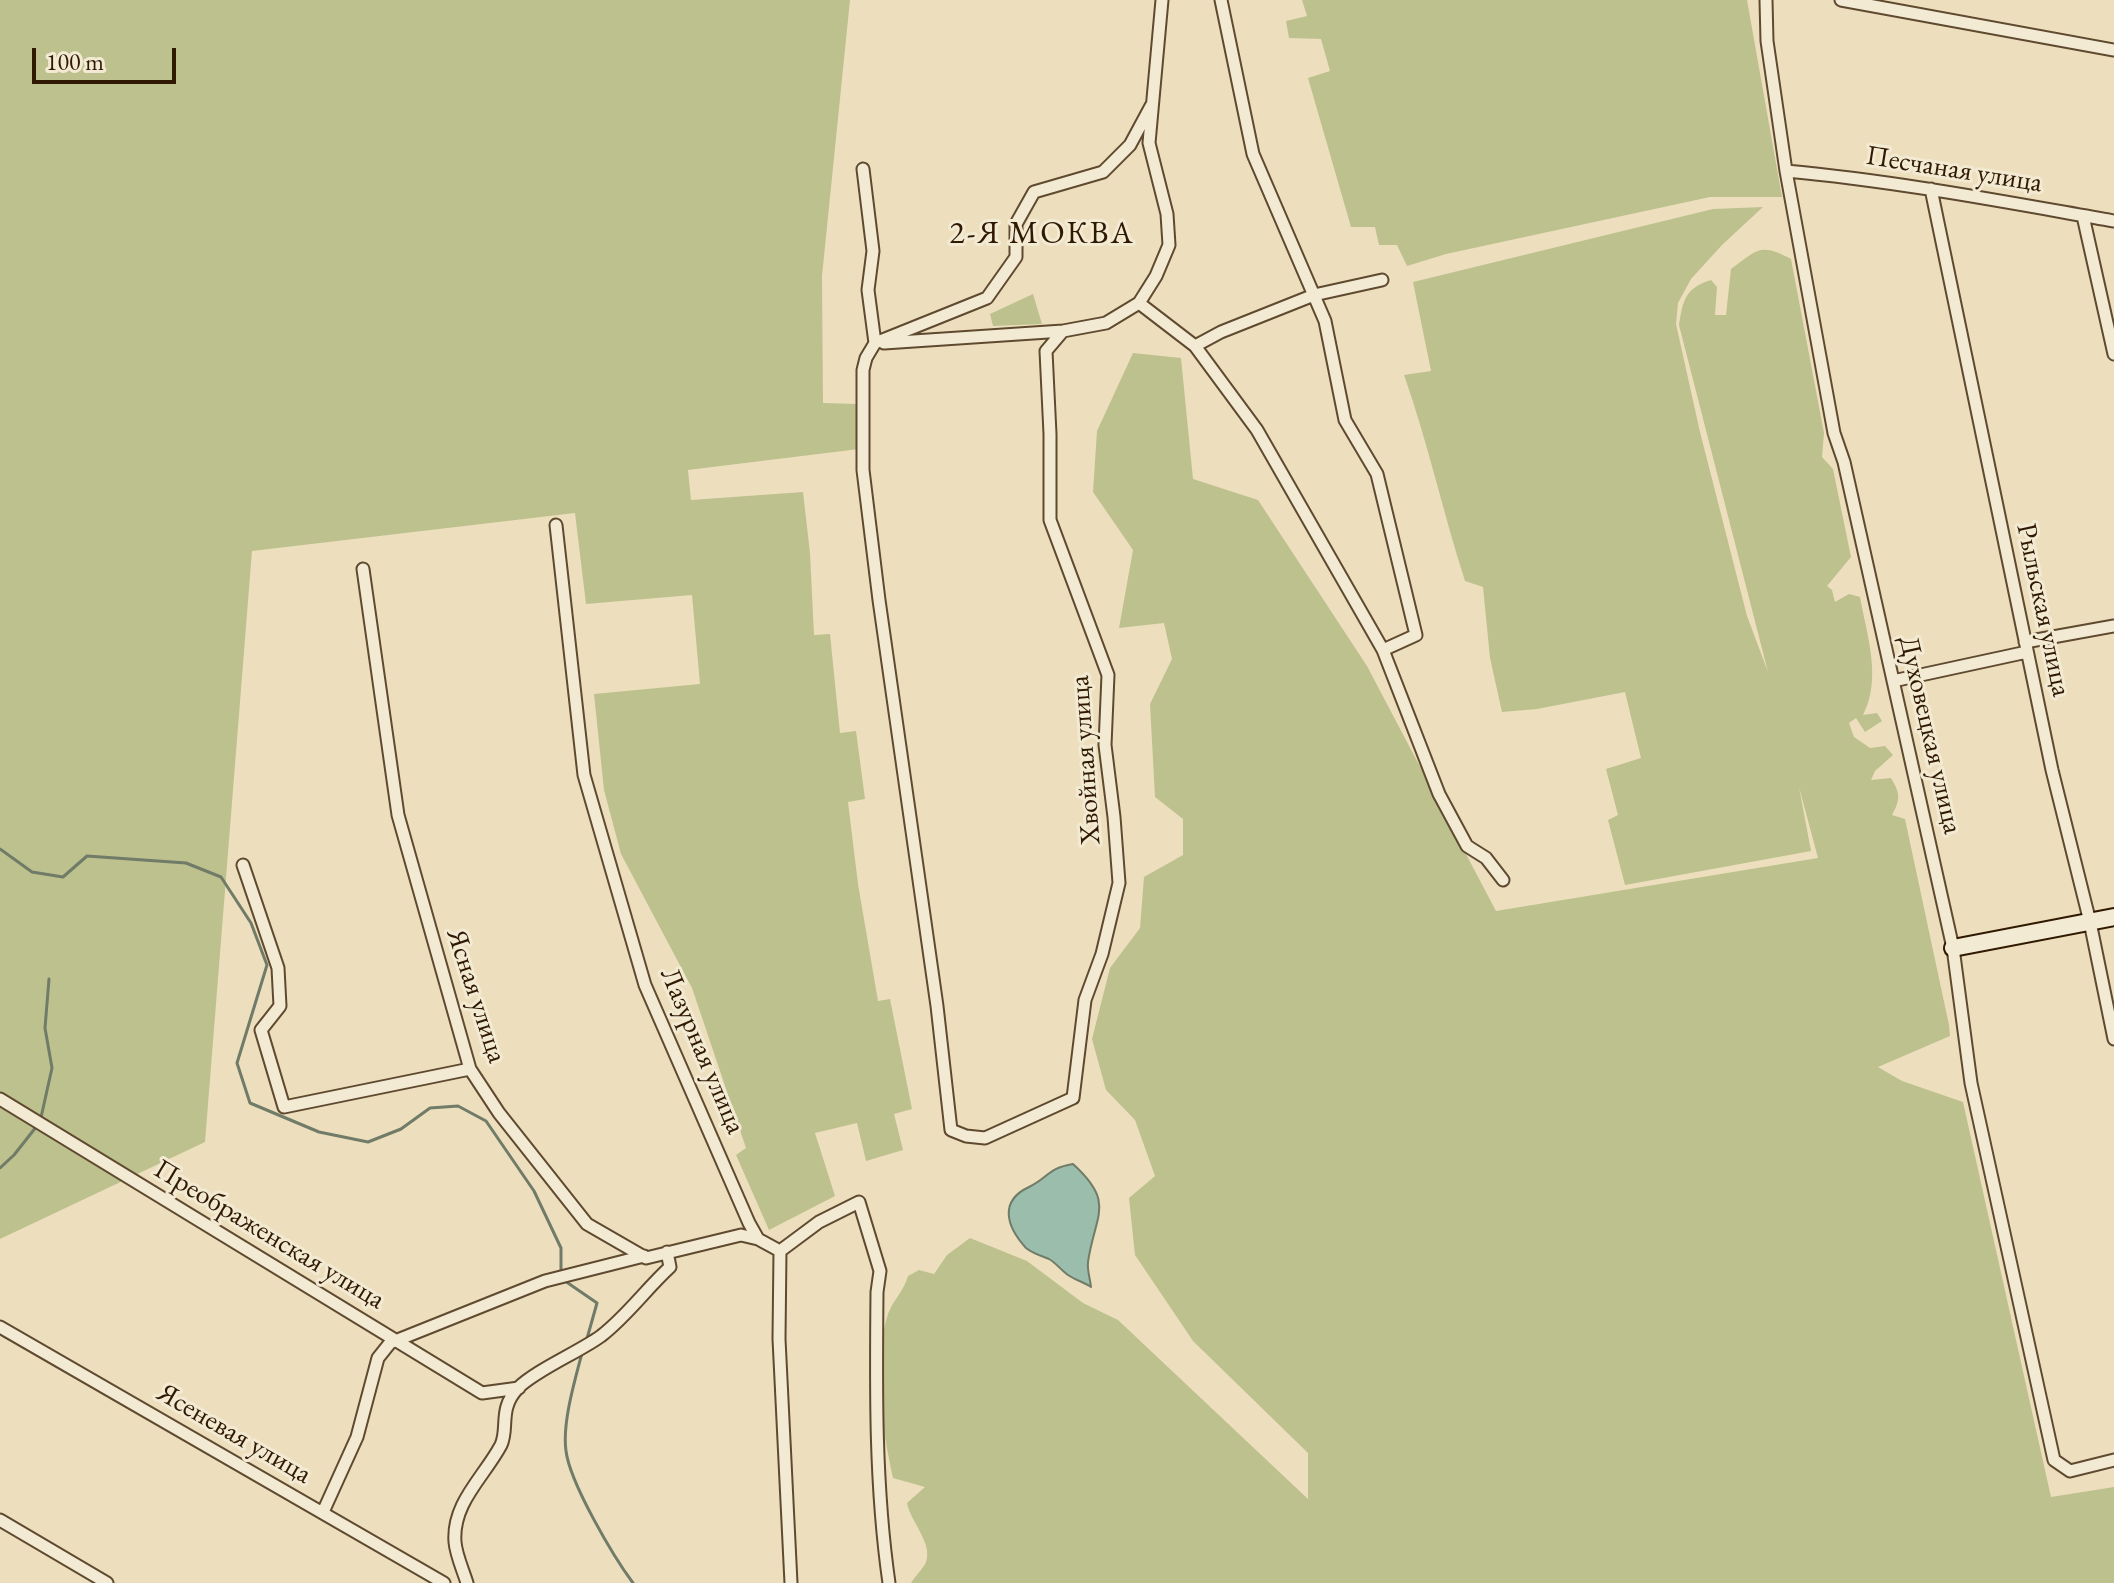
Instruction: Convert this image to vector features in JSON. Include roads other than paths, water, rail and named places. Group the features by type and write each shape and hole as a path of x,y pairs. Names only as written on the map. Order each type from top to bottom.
{"street":[{"path":"875,343 1063,331 1106,323 1139,303 1156,276 1169,245 1167,214 1149,143 1162,0"},
{"path":"1221,0 1253,154 1325,321 1345,420 1377,474 1416,635 1383,650"},
{"name":"Духовецкая улица","path":"1766,0 1767,41 1786,171 1834,433 1844,462 1953,948 1971,1083 2054,1460 2070,1471 2114,1460"},
{"path":"1841,0 2114,50"},
{"path":"875,343 987,298 1016,257 1016,224 1034,192 1103,172 1130,145 1151,106"},
{"path":"863,169 873,251 868,290 875,343"},
{"name":"Песчаная улица","path":"1786,171 1848,176 2114,221"},
{"name":"Рыльская улица","path":"1931,189 2052,770 2090,922 2114,1039"},
{"path":"2083,216 2114,354"},
{"path":"1195,346 1221,332 1314,295 1382,280"},
{"path":"1139,303 1195,346 1257,430 1383,650 1439,794 1467,846 1486,858 1503,880"},
{"name":"Хвойная улица","path":"875,343 863,370 863,470 937,1006 951,1130 966,1136 985,1138 1073,1098 1085,1000 1102,954 1119,883 1105,745 1108,675 1050,520 1046,351 1063,331"},
{"name":"Лазурная улица","path":"556,525 584,775 645,985 758,1239"},
{"name":"Ясная улица","path":"363,569 398,815 470,1069 499,1113 587,1224 644,1256"},
{"path":"1893,681 2114,626"},
{"path":"243,865 278,968 280,1006 261,1030 284,1107 470,1069"},
{"path":"1953,948 2114,917"},
{"name":"Преображенская улица","path":"0,1099 482,1393 519,1388"},
{"path":"780,1251 819,1222 859,1202 880,1271 877,1292 876,1430 882,1531 889,1583"},
{"path":"323,1512 357,1437 378,1358 390,1343 545,1281 644,1256 741,1235 758,1239 780,1251"},
{"path":"780,1251 779,1339 791,1583"},
{"path":"467,1583 455,1544 456,1515 503,1442 503,1417 519,1388 598,1338 623,1317 643,1291 670,1267 667,1252"},
{"name":"Ясеневая улица","path":"0,1327 444,1583"},
{"path":"0,1520 107,1583"}],"waterway":[{"path":"0,849 32,872 63,877 87,856 186,863 221,877 251,923 267,965 237,1063 250,1103 319,1132 368,1142 401,1129 430,1108 458,1106 486,1121 534,1191 561,1248 561,1275"},
{"path":"0,1168 40,1122 52,1068 45,1028 49,979"},
{"path":"565,1281 597,1303 586,1342"},
{"path":"582,1353 567,1415 565,1440 569,1465 604,1538 633,1583"}],"district":[{"name":"2-Я МОКВА","path":"1042,234"}]}
